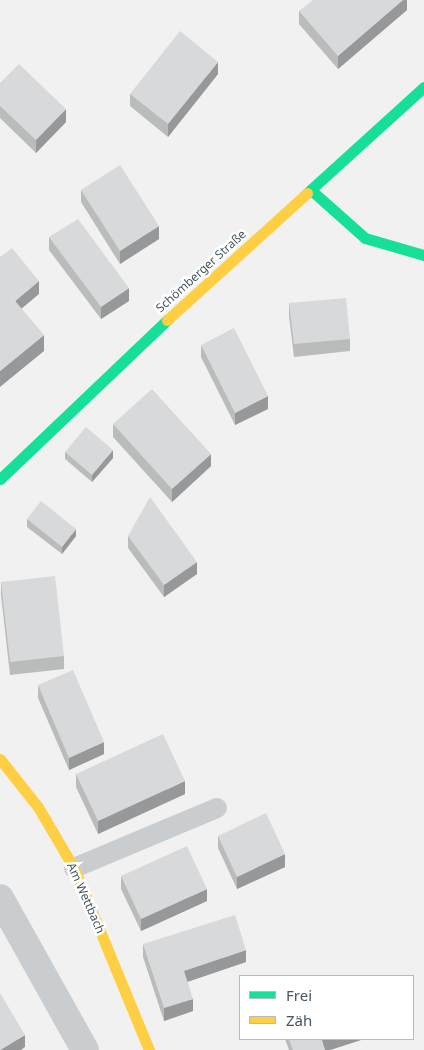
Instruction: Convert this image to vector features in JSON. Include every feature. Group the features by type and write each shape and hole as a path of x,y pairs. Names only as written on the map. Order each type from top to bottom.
{"main road":[{"name":"Schömberger Straße","path":"0,479 114,368 424,87"},
{"path":"311,190 365,238 424,255"},
{"name":"Am Wettbach","path":"0,759 38,807 74,868 149,1050"}],"street":[{"path":"0,898 85,1050"}],"lane":[{"path":"74,868 217,808"}],"building":[{"path":"313,0 403,0 338,56 299,11"},
{"path":"180,31 218,62 168,124 130,94"},
{"path":"19,64 66,109 36,140 0,106 0,83"},
{"path":"120,165 159,226 120,251 81,190"},
{"path":"78,219 129,288 101,307 49,237"},
{"path":"12,248 39,281 15,301 0,283 0,257"},
{"path":"0,283 44,335 0,371"},
{"path":"346,298 350,339 294,344 289,303"},
{"path":"234,328 268,396 235,413 201,345"},
{"path":"152,389 211,454 172,489 113,424"},
{"path":"86,427 113,450 92,475 65,452"},
{"path":"150,497 197,562 164,585 128,536"},
{"path":"41,501 76,529 62,547 27,519"},
{"path":"55,576 64,656 10,662 1,582"},
{"path":"73,670 104,742 69,758 38,685"},
{"path":"163,734 185,781 98,821 76,774"},
{"path":"266,813 285,854 237,877 218,836"},
{"path":"187,846 207,889 141,919 121,876"},
{"path":"235,915 246,950 184,971 193,999 164,1008 143,944"},
{"path":"0,993 25,1035 0,1050"},
{"path":"289,1040 322,1040 325,1050 293,1050"}],"traffic: fast":[{"path":"307,193 424,87"},
{"path":"311,190 365,238 424,255"},
{"path":"0,479 167,320"}],"traffic: slow":[{"path":"167,320 307,193"},
{"path":"0,759 38,807 74,868 149,1050"}]}
